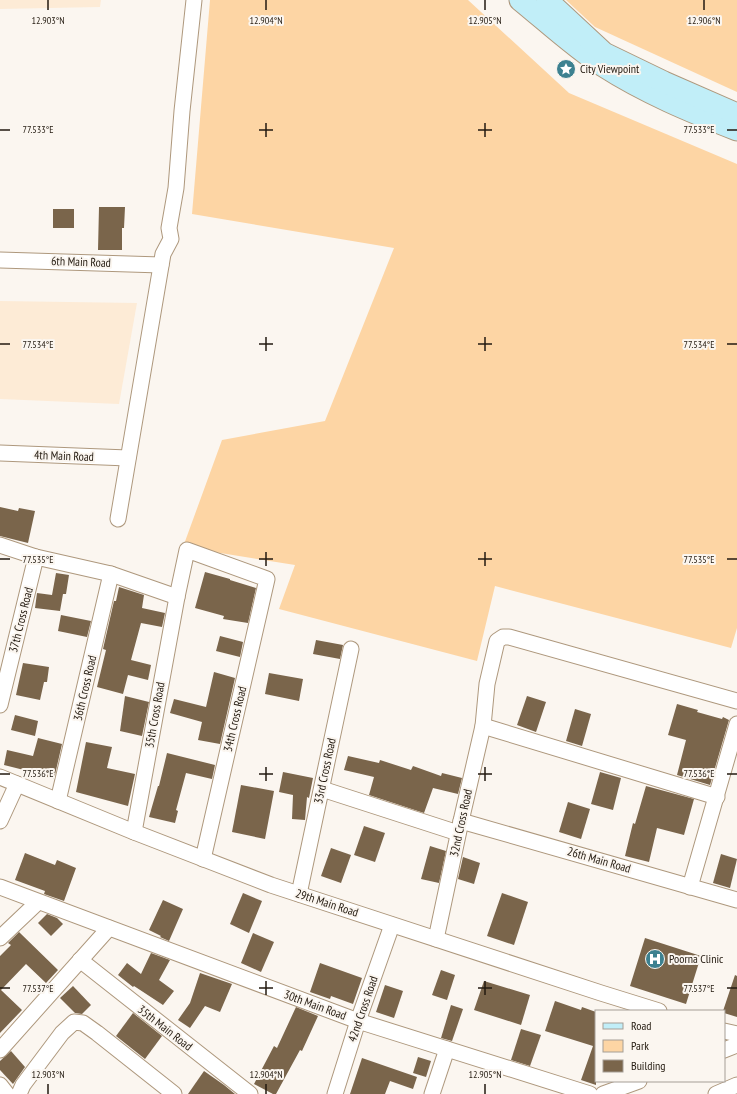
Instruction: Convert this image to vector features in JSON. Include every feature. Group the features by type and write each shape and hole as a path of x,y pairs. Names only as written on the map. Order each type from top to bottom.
{"main road":[{"path":"520,0 602,66 615,74 677,105 737,130"},
{"path":"546,0 604,53 664,82 737,114"}],"street":[{"path":"118,519 162,259 171,239 169,228 176,188 182,111 194,0"},
{"name":"6th Main Road","path":"0,260 162,259"},
{"name":"4th Main Road","path":"0,453 128,458"},
{"path":"0,545 36,557 111,574 177,597"},
{"name":"35th Cross Road","path":"134,832 187,550 267,579"},
{"name":"37th Cross Road","path":"0,705 36,557"},
{"name":"36th Cross Road","path":"58,801 111,574"},
{"name":"34th Cross Road","path":"203,859 267,579"},
{"name":"32nd Cross Road","path":"436,939 483,726 487,684 497,641 503,637 510,637 737,701"},
{"name":"33rd Cross Road","path":"299,894 352,649"},
{"path":"690,887 737,724"},
{"path":"483,726 717,797"},
{"name":"29th Main Road","path":"0,777 134,832 299,894 601,994 656,1010"},
{"path":"0,821 17,784"},
{"name":"26th Main Road","path":"322,789 737,900"},
{"name":"30th Main Road","path":"0,887 358,1021 590,1094"},
{"path":"0,938 38,902"},
{"name":"42nd Cross Road","path":"335,1094 358,1021 392,925"},
{"path":"0,1050 110,928"},
{"name":"35th Main Road","path":"80,960 250,1094"},
{"path":"19,1094 23,1085 62,1033 74,1022 83,1023 97,1033 174,1094"},
{"path":"725,1030 737,1034"},
{"path":"725,1050 737,1045"},
{"path":"432,1094 447,1049"},
{"path":"604,1094 636,1082"},
{"path":"0,1085 7,1094"},
{"path":"716,1094 737,1085"}],"shaded area":[{"path":"0,0 101,0 100,7 0,9"},
{"path":"0,301 137,303 119,404 0,399"}],"green space":[{"path":"210,0 468,0 569,93 737,164 737,628 731,648 495,586 477,661 279,609 295,565 183,547 222,440 325,421 394,248 192,214"},
{"path":"566,0 737,0 737,92 595,27"}],"building":[{"path":"99,207 125,207 124,228 122,228 122,250 98,250"},
{"path":"53,209 74,209 74,228 53,228"},
{"path":"0,507 18,511 19,508 35,511 28,543 0,536"},
{"path":"205,572 256,588 248,623 223,619 224,616 195,608"},
{"path":"56,573 69,575 66,594 63,594 60,611 35,608 37,593 52,595"},
{"path":"119,587 144,595 142,608 165,613 162,627 141,623 131,660 151,665 148,680 128,675 123,694 97,687 106,650 103,649 114,601 116,601"},
{"path":"61,615 91,621 87,637 58,631"},
{"path":"220,636 243,642 240,657 216,651"},
{"path":"316,640 343,645 340,659 313,654"},
{"path":"23,663 49,667 47,682 44,682 40,700 16,695"},
{"path":"214,672 235,678 220,744 198,740 202,722 170,713 174,699 206,707"},
{"path":"269,673 303,679 299,701 265,694"},
{"path":"125,696 149,702 142,736 120,731"},
{"path":"527,696 546,702 536,732 517,725"},
{"path":"677,704 698,710 697,712 722,719 723,717 729,720 710,785 677,775 686,740 668,735"},
{"path":"575,709 591,714 582,746 566,741"},
{"path":"15,715 38,721 35,736 11,730"},
{"path":"38,738 62,744 54,779 4,765 7,750 33,756"},
{"path":"86,742 112,747 107,768 135,774 128,806 76,792"},
{"path":"167,753 215,765 212,779 186,773 176,810 178,811 175,823 149,817 159,786"},
{"path":"348,756 379,763 380,760 411,770 413,766 441,776 442,773 462,778 458,794 433,788 424,813 369,795 374,777 344,770"},
{"path":"283,772 313,778 309,798 307,797 305,820 292,819 293,795 279,792"},
{"path":"600,772 621,778 613,810 591,804"},
{"path":"241,785 274,791 265,839 232,832"},
{"path":"646,786 694,799 684,835 657,828 649,862 625,856 633,823 635,824"},
{"path":"568,802 590,809 581,839 559,832"},
{"path":"364,826 385,833 375,862 354,855"},
{"path":"430,846 446,851 439,883 421,879"},
{"path":"331,848 351,855 341,883 321,876"},
{"path":"25,853 55,865 57,860 76,868 64,901 44,894 45,891 15,880"},
{"path":"721,854 737,859 730,888 713,883"},
{"path":"463,857 480,863 474,884 458,879"},
{"path":"243,893 262,901 249,933 230,924"},
{"path":"502,893 528,902 514,945 487,936"},
{"path":"163,900 183,909 169,941 149,930"},
{"path":"47,914 57,918 63,924 51,936 38,923"},
{"path":"19,932 58,970 46,983 26,964 1,990 22,1010 0,1033 0,956 11,945 8,943"},
{"path":"253,933 274,942 261,972 241,963"},
{"path":"645,938 701,956 686,1004 630,986"},
{"path":"151,953 170,960 159,980 174,991 163,1005 134,986 133,987 118,975 127,963 141,974"},
{"path":"320,963 362,978 353,1004 331,996 330,999 310,992"},
{"path":"441,970 455,975 447,1000 432,995"},
{"path":"200,973 232,984 220,1012 205,1006 190,1028 178,1020 190,1003"},
{"path":"735,975 737,976 737,1017 725,1013 725,1010 723,1010"},
{"path":"484,981 530,995 521,1025 474,1010"},
{"path":"385,985 403,991 394,1018 376,1012"},
{"path":"73,986 91,1005 82,1014 75,1013 60,998"},
{"path":"555,1001 581,1010 582,1007 595,1012 596,1085 581,1080 593,1046 545,1031"},
{"path":"451,1005 463,1009 452,1041 441,1038"},
{"path":"296,1007 318,1016 302,1051 300,1050 276,1094 273,1094 254,1084 274,1046 277,1048"},
{"path":"133,1013 162,1036 145,1059 116,1036"},
{"path":"521,1029 541,1035 530,1066 511,1060"},
{"path":"11,1051 25,1067 13,1084 0,1070 0,1061"},
{"path":"418,1057 431,1061 426,1077 413,1073"},
{"path":"362,1058 417,1077 413,1089 390,1081 385,1094 350,1094"},
{"path":"204,1071 224,1085 235,1094 188,1094"}],"place":[{"name":"City Viewpoint","path":"566,69"},
{"name":"Poorna Clinic","path":"655,959"}]}
